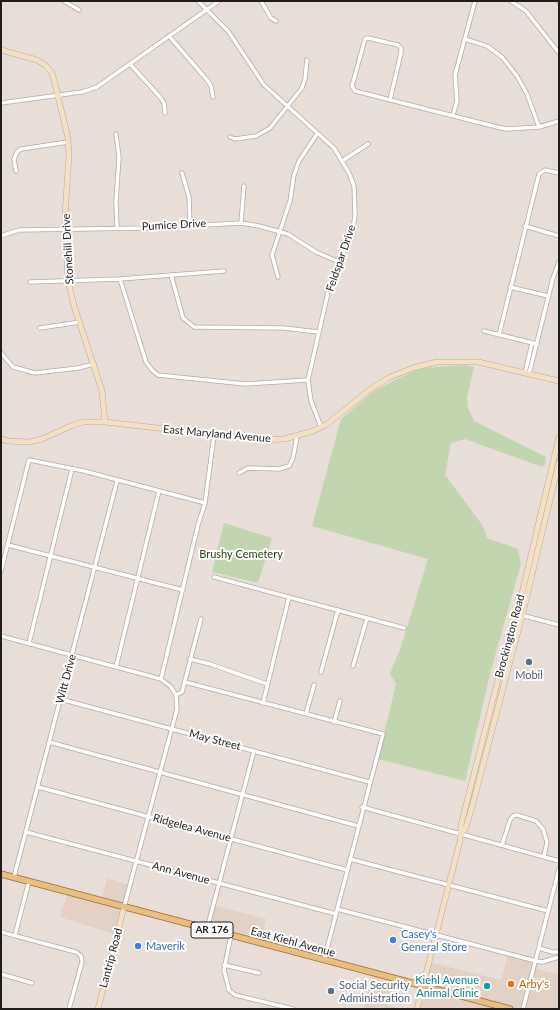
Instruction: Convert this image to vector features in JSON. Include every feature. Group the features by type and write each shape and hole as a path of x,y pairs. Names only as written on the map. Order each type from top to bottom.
{"main road":[{"name":"East Kiehl Avenue","path":"1,874 510,1009"}],"street":[{"path":"64,1 79,10"},
{"name":"Feldspar Drive","path":"198,1 228,31 264,85 334,148 342,160 354,186 355,215 353,230 329,288 308,380 310,401 321,427"},
{"path":"1,103 82,92 97,86 219,1"},
{"path":"261,1 271,18 276,21"},
{"path":"453,115 457,101 455,75 475,1"},
{"path":"511,1 526,11 559,53"},
{"path":"169,36 208,81 211,86 213,98"},
{"path":"390,100 402,53 401,48 398,45 368,38 365,39 352,86 355,91 390,100 422,108 453,115 507,129 539,127 559,121"},
{"path":"465,40 487,46 502,57 524,88 539,127"},
{"name":"Stonehill Drive","path":"1,50 37,60 45,65 52,73 68,142 66,229 68,281 102,391 105,422"},
{"path":"230,137 235,139 263,133 270,128 302,88 305,79 307,60"},
{"path":"130,64 160,97 165,108 165,113"},
{"path":"116,134 119,157 116,202 117,227"},
{"path":"278,277 272,255 290,201 294,175 299,161 317,134"},
{"path":"16,171 14,159 17,152 21,149 68,142"},
{"path":"342,160 368,144"},
{"path":"499,335 525,226 540,172 545,170 559,173"},
{"path":"182,173 189,197 190,225"},
{"path":"241,223 244,186"},
{"name":"Pumice Drive","path":"1,236 19,230 117,227 148,228 241,223 280,231 296,238 316,252 339,262"},
{"path":"525,226 559,236"},
{"path":"527,373 537,344 548,296 559,262"},
{"path":"30,282 120,279 224,271"},
{"path":"171,275 183,318 194,327 284,328 318,332"},
{"path":"120,279 146,362 158,375 245,384 308,380"},
{"path":"510,287 548,296"},
{"path":"40,328 80,322"},
{"path":"484,331 537,344"},
{"path":"527,373 532,343"},
{"path":"1,353 13,367 35,373 78,368 94,364"},
{"name":"East Maryland Avenue","path":"1,439 8,441 29,442 42,439 83,422 105,422 262,440 284,439 321,427 376,385 413,368 438,362 470,362 527,373 559,382"},
{"path":"161,679 198,525 205,503 214,435"},
{"path":"239,473 248,468 279,469 289,466 294,458 297,436"},
{"name":"Brockington Road","path":"519,615 559,438"},
{"path":"1,571 29,460 72,469 205,503"},
{"name":"Brockington Road","path":"417,1009 462,834 469,820 519,615 559,462"},
{"path":"29,643 72,469"},
{"name":"Witt Drive","path":"14,877 117,481"},
{"path":"116,667 159,491"},
{"path":"8,545 183,590"},
{"path":"214,577 404,628"},
{"path":"263,703 289,597"},
{"path":"322,672 338,610"},
{"path":"519,615 559,625"},
{"path":"353,666 367,618"},
{"path":"176,695 180,694 185,682 201,619"},
{"path":"1,636 161,679 171,687 176,695 178,706 124,907"},
{"path":"190,659 210,664 267,684"},
{"path":"185,682 383,734 362,807 324,960"},
{"path":"306,714 314,685"},
{"name":"May Street","path":"60,699 369,782"},
{"path":"334,722 340,701"},
{"path":"49,742 358,826"},
{"path":"207,929 254,751"},
{"name":"Ridgelea Avenue","path":"38,787 347,870"},
{"path":"362,807 502,846 559,860"},
{"path":"502,846 510,820 513,816 517,815 536,821 543,829 547,842 544,856"},
{"name":"Ann Avenue","path":"26,832 336,914"},
{"path":"350,859 548,911"},
{"path":"523,1009 559,869"},
{"path":"15,936 30,881"},
{"name":"Lantrip Road","path":"98,1009 124,907"},
{"path":"337,909 536,961 542,962 559,957"},
{"path":"1,932 79,954 82,958 69,1009"},
{"path":"231,935 224,965 229,990 235,996 293,1009"},
{"path":"539,948 552,952 559,952"},
{"path":"552,952 552,959"},
{"path":"224,965 259,974"},
{"path":"1,974 32,983"}],"shaded area":[{"path":"107,878 130,885 126,903 102,897"},
{"path":"68,892 124,907 117,935 60,917"},
{"path":"213,905 266,919 262,938 208,925"},
{"path":"508,954 536,961 538,964 537,969 559,974 559,1009 416,1009 429,962 501,980"},
{"path":"371,976 394,982 387,1005 401,1009 363,1009"}],"green space":[{"path":"464,365 474,367 467,397 468,408 474,421 546,457 545,465 542,467 465,439 451,443 445,475 483,526 487,538 518,549 521,564 491,670 465,781 378,759 396,684 390,673 401,647 428,559 312,526 341,419 374,391 405,375 423,368"},
{"name":"Brushy Cemetery","path":"224,523 272,538 258,583 212,572"}],"place":[{"name":"Mobil","path":"529,662"},
{"name":"Casey's General Store","path":"393,940"},
{"name":"Maverik","path":"138,946"},
{"name":"Arby's","path":"511,984"},
{"name":"Kiehl Avenue Animal Clinic","path":"487,986"},
{"name":"Social Security Administration","path":"331,991"}]}
